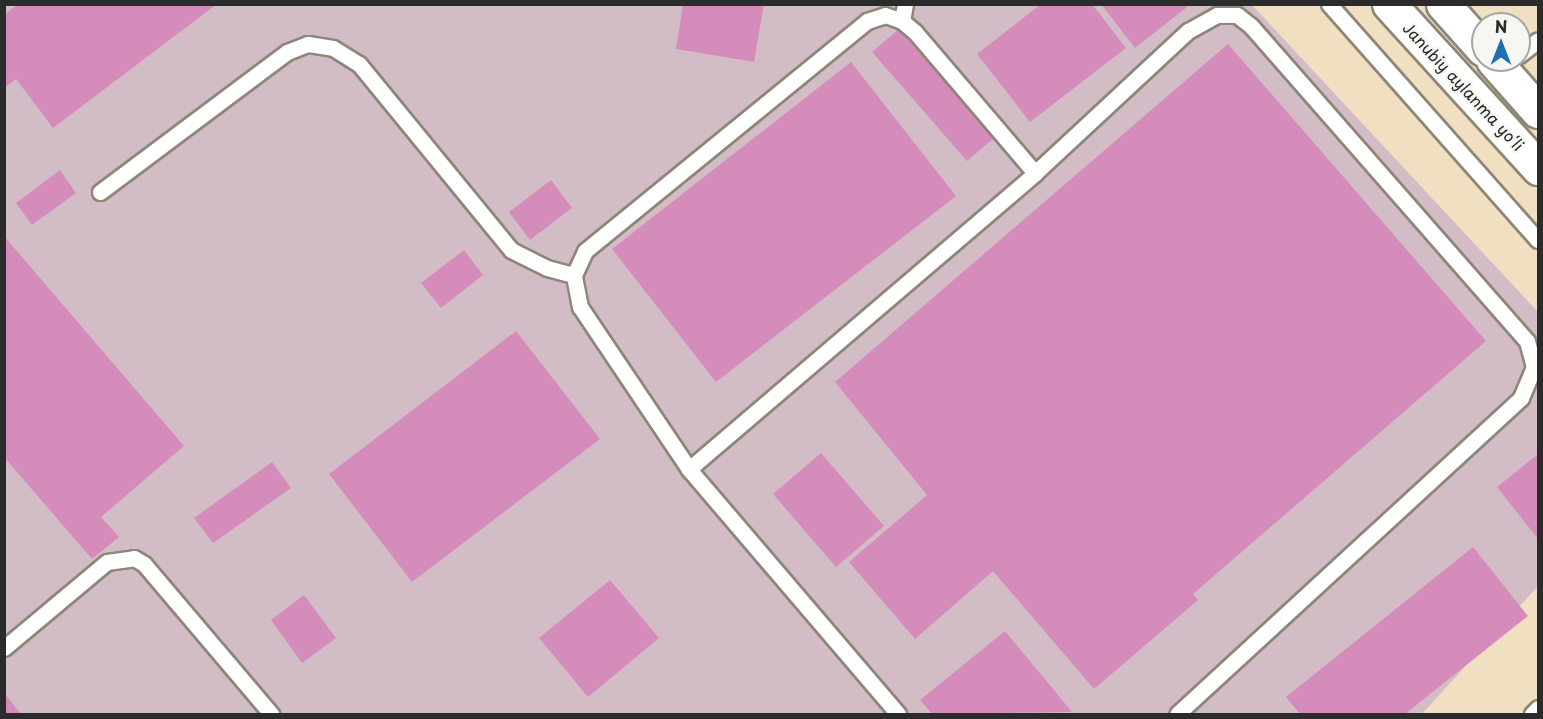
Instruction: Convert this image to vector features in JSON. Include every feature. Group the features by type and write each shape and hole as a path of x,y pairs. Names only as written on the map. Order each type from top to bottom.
{"highway":[{"name":"Janubiy aylanma yoʻli","path":"1389,4 1539,168"},
{"path":"1443,4 1471,30"},
{"path":"1511,72 1539,111"}],"lane":[{"path":"902,21 905,4"},
{"path":"1329,4 1539,240"},
{"path":"898,714 689,469 580,307 574,275 585,251 867,21 885,15 902,21 1035,173"},
{"path":"689,469 1035,173 1188,31 1217,15 1237,15 1251,26 1527,341 1534,367 1521,398 1177,714"},
{"path":"100,192 287,52 308,44 333,48 359,64 511,250 547,268 574,275"},
{"path":"4,648 107,562 134,558 144,564 271,714"},
{"path":"1532,714 1539,708"}],"shaded area":[{"path":"4,5 1252,5 1538,312 1538,586 1422,714 5,714"}],"building":[{"path":"18,4 217,4 53,128 16,79 4,88 4,15"},
{"path":"683,4 764,4 754,62 676,49"},
{"path":"1041,4 1092,4 1126,48 1030,122 977,54"},
{"path":"1101,4 1191,4 1135,48"},
{"path":"899,29 994,138 967,161 872,52"},
{"path":"1228,44 1486,341 1193,594 1198,600 1094,689 993,571 915,639 849,562 927,495 835,382"},
{"path":"851,62 956,196 716,382 612,249"},
{"path":"60,170 76,193 32,225 16,203"},
{"path":"551,180 572,208 530,240 509,212"},
{"path":"4,236 184,446 101,517 119,537 92,559 4,457"},
{"path":"464,250 483,275 441,308 421,283"},
{"path":"516,331 600,439 412,582 329,474"},
{"path":"821,453 884,526 836,567 773,494"},
{"path":"1538,454 1538,539 1497,487"},
{"path":"272,462 291,488 213,543 194,518"},
{"path":"1473,547 1528,616 1405,714 1300,714 1286,697"},
{"path":"610,580 659,638 588,697 539,638"},
{"path":"304,595 336,638 302,663 271,620"},
{"path":"1005,631 1072,712 932,714 920,700"},
{"path":"4,693 21,714 4,714"}]}
